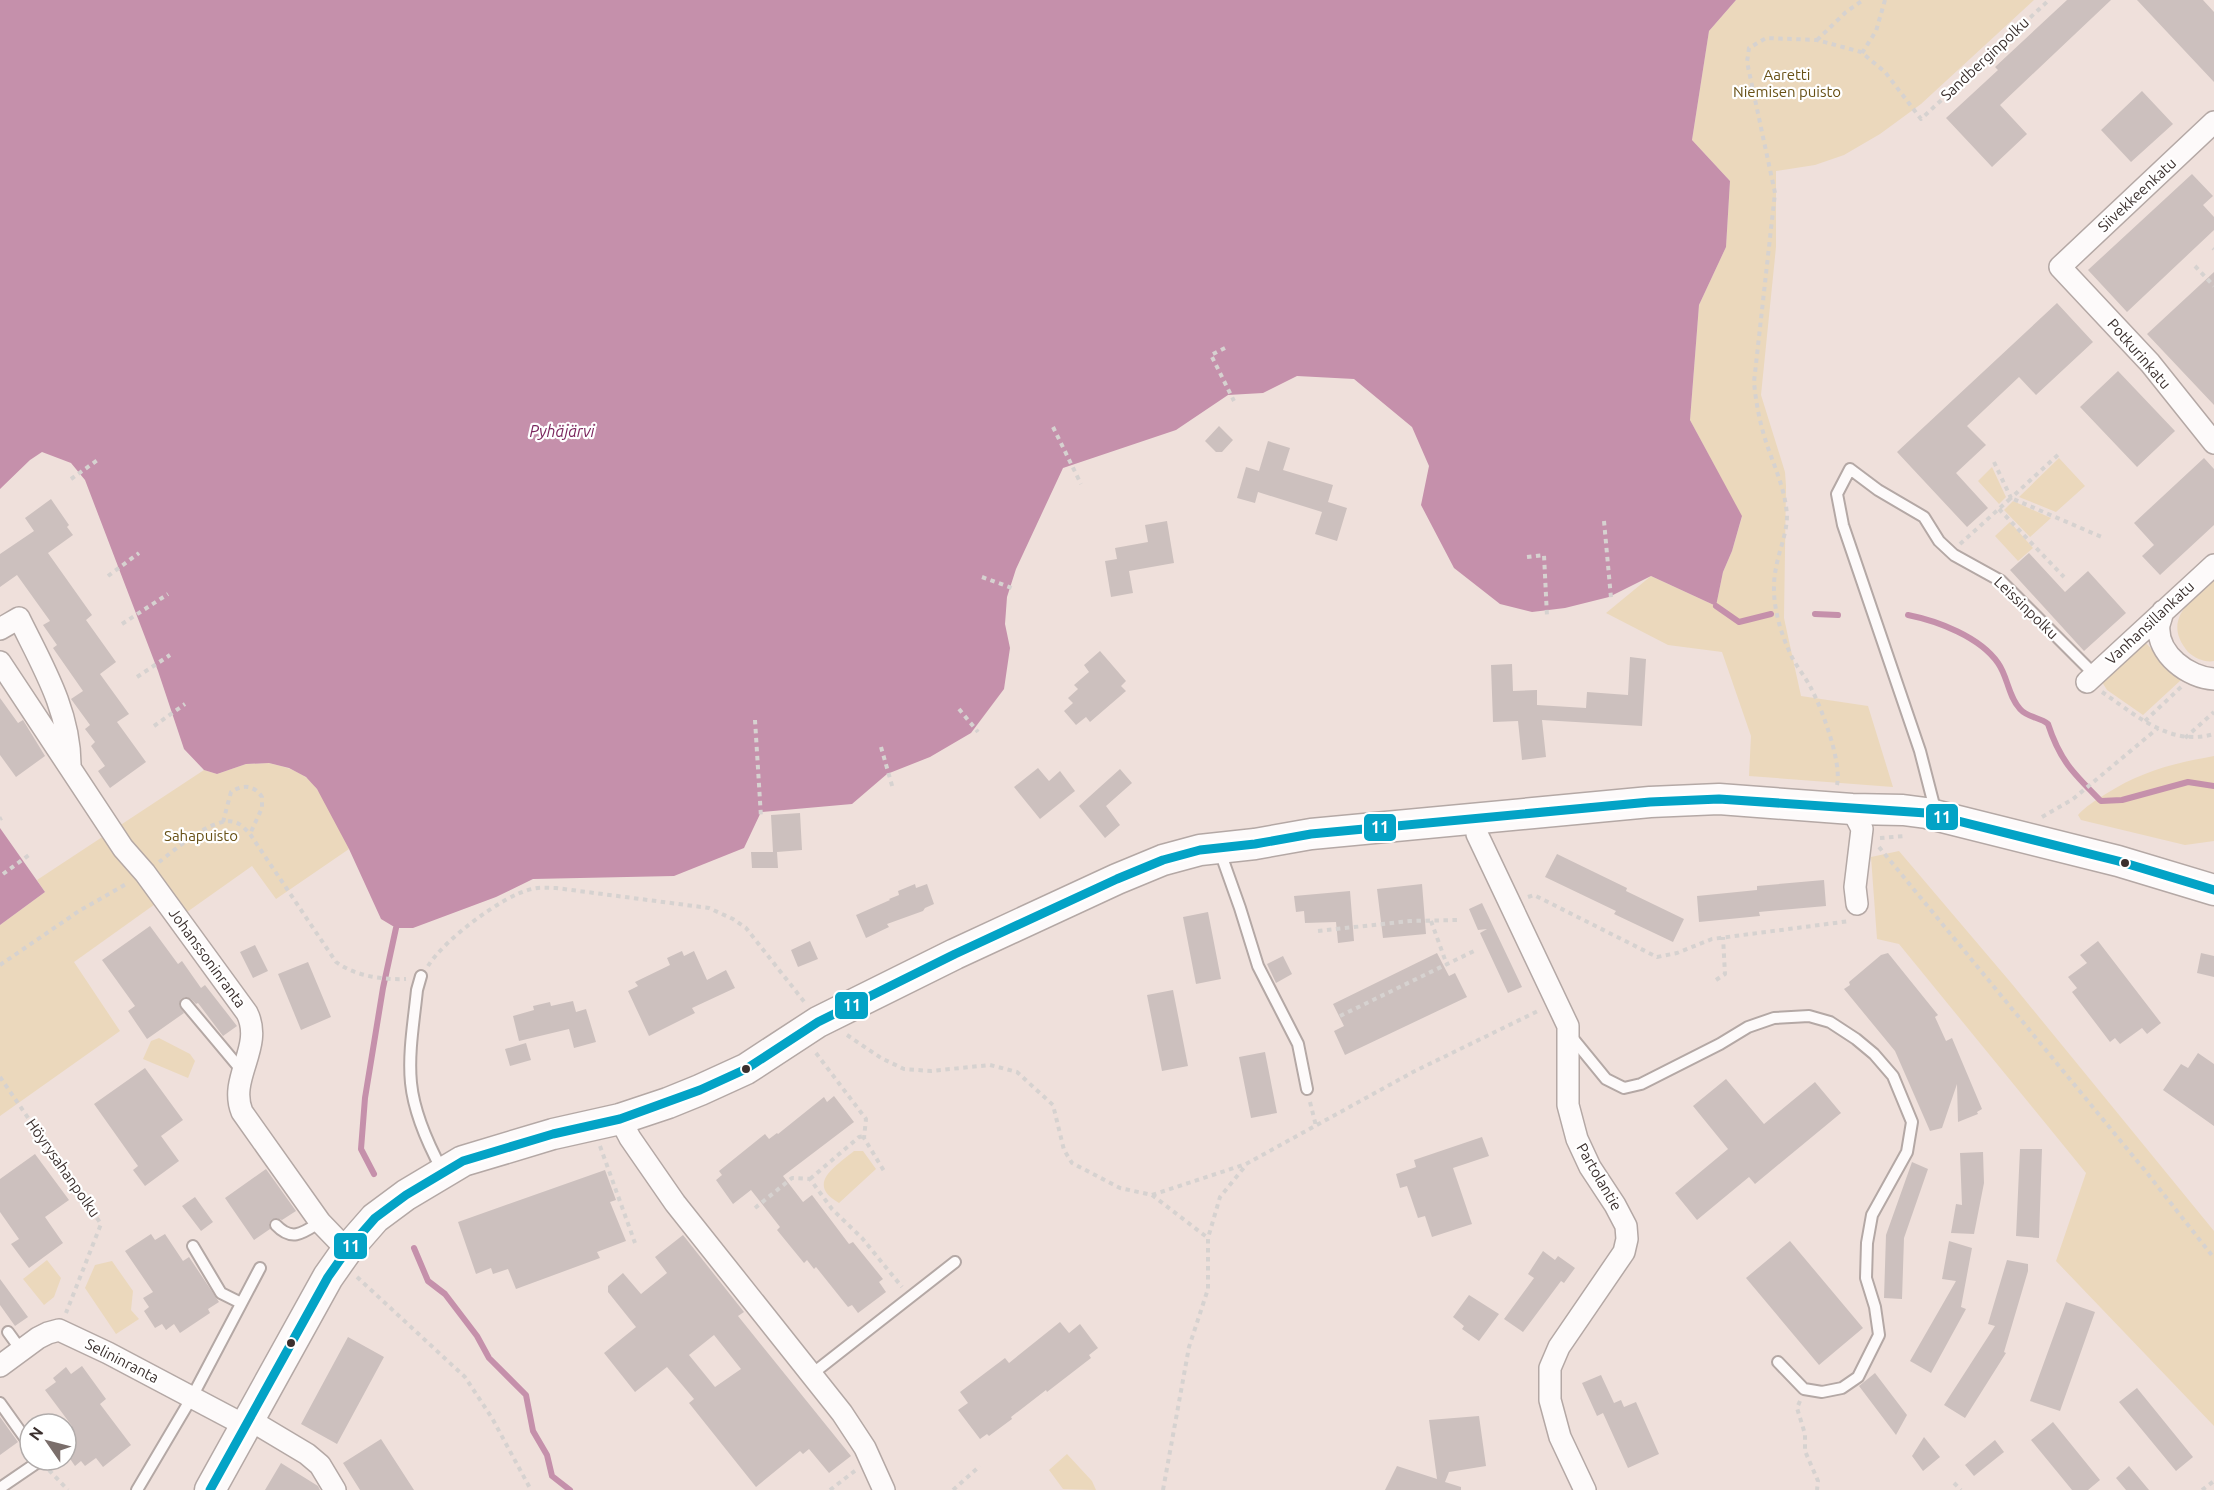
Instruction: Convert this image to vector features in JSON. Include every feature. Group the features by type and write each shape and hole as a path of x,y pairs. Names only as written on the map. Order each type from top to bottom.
{"street":[{"name":"Siivekkeenkatu","path":"2060,267 2214,122"},
{"name":"Potkurinkatu","path":"2060,267 2150,363 2214,443"},
{"name":"Vanhansillankatu","path":"2089,674 2214,565"},
{"path":"2163,611 2159,627 2166,651 2184,670 2193,675 2214,679"},
{"name":"Johanssoninranta","path":"0,629 19,618 47,674 66,723 70,745 70,765"},
{"name":"Johanssoninranta","path":"0,662 123,848 145,873 240,1003 251,1022 253,1032 238,1092 242,1112 320,1222 354,1260"},
{"path":"210,1490 314,1301 354,1260 375,1218 406,1195 462,1161 484,1154 553,1134 625,1129 668,1103 732,1076 818,1022 955,954 1163,860 1218,847 1255,844 1311,834 1639,803 1719,799 1862,826 1903,810 1936,816 2118,861 2214,890"},
{"name":"Partolantie","path":"1479,819 1477,834 1568,1026 1568,1105 1576,1139 1590,1167 1626,1226 1627,1239 1624,1252 1558,1347 1550,1368 1550,1400 1560,1437 1586,1490"},
{"path":"1858,912 1855,887 1862,826"},
{"path":"625,1129 675,1203 842,1413 870,1459 884,1490"},
{"path":"0,1366 48,1333 59,1330"},
{"name":"Selininranta","path":"59,1330 192,1397 291,1443 320,1465 335,1490"}],"lane":[{"name":"Leissinpolku","path":"1936,816 1920,751 1843,525 1837,494 1850,469 1878,490 1924,517 1939,541 1951,552 2001,581 2089,674"},
{"path":"1218,847 1258,966 1298,1044 1307,1089"},
{"path":"422,976 417,990 411,1082 428,1142 443,1171"},
{"path":"186,1004 243,1072"},
{"path":"1568,1032 1606,1078 1624,1088 1641,1084 1720,1044 1748,1027 1774,1018 1809,1016 1830,1022 1856,1039 1874,1054 1893,1076 1912,1122 1907,1152 1872,1215 1867,1243 1866,1278 1875,1307 1879,1335 1858,1377 1842,1388 1822,1392 1804,1389 1778,1362"},
{"path":"276,1225 283,1232 291,1235 303,1233 320,1222"},
{"path":"194,1246 221,1293 241,1303"},
{"path":"812,1374 955,1262"},
{"path":"137,1490 192,1397 260,1268"},
{"path":"8,1332 21,1350"},
{"path":"0,1403 18,1428"},
{"path":"0,1488 23,1472"}],"path":[{"path":"1817,40 1846,12 1863,0"},
{"path":"1838,782 1833,748 1821,710 1791,655 1780,629 1773,586 1787,516 1782,483 1756,408 1754,382 1775,193 1747,62 1749,48 1766,38 1817,40 1862,53 1876,31 1885,0"},
{"name":"Sandberginpolku","path":"1862,53 1885,72 1922,119 2049,0"},
{"path":"2195,266 2214,286"},
{"path":"1225,348 1212,355 1234,401"},
{"path":"1053,427 1081,484"},
{"path":"1951,552 2061,452"},
{"path":"71,479 99,459"},
{"path":"1994,462 2012,498 2104,538"},
{"path":"1999,509 2064,577"},
{"path":"1604,521 1611,598"},
{"path":"108,576 139,553"},
{"path":"1527,557 1544,555 1547,616"},
{"path":"982,577 1012,588"},
{"path":"122,624 168,594"},
{"path":"137,677 170,655"},
{"path":"2089,674 2158,728 2185,738 2214,734"},
{"path":"154,726 185,704"},
{"path":"959,709 978,732"},
{"path":"2185,738 2214,712"},
{"path":"755,720 761,817"},
{"path":"2034,821 2073,799 2158,728"},
{"path":"881,747 893,789"},
{"path":"222,822 231,792 243,786 255,789 262,797 262,808 250,834"},
{"path":"0,965 79,911 145,873 192,837 222,822 238,823 250,834 336,962 346,969 361,974 403,980"},
{"path":"1862,826 1909,836"},
{"path":"1862,826 2214,1258"},
{"path":"3,873 29,855"},
{"path":"422,976 431,961 467,925 508,898 532,889 556,888 709,908 721,912 746,927 806,1005"},
{"path":"1510,901 1533,895 1657,957 1677,953 1712,939 1858,912"},
{"path":"1318,931 1457,920"},
{"path":"1431,921 1447,965"},
{"path":"1716,980 1725,974 1724,937"},
{"path":"1340,1016 1474,951"},
{"path":"1152,1195 1246,1164 1413,1072 1558,1002"},
{"path":"839,1040 858,1030"},
{"path":"847,1035 881,1059 904,1070 931,1071 990,1065 1017,1072 1053,1105 1064,1150 1072,1163 1120,1188 1152,1195 1208,1238"},
{"path":"807,1058 824,1048"},
{"path":"816,1053 866,1119 864,1136 884,1171"},
{"name":"Höyrysahanpolku","path":"0,1077 102,1224 59,1330"},
{"path":"1307,1089 1316,1126"},
{"path":"625,1129 599,1145 635,1244"},
{"path":"755,1208 792,1178 810,1179 859,1137 864,1136"},
{"path":"1163,1490 1189,1347 1208,1289 1208,1238 1220,1197 1246,1164"},
{"path":"810,1179 832,1209 862,1238 910,1297"},
{"path":"354,1260 357,1277 465,1377 492,1418 531,1490"},
{"path":"353,1282 357,1277"},
{"path":"1804,1389 1797,1408 1805,1434 1805,1451 1818,1481 1817,1490"},
{"path":"830,1490 870,1459"},
{"path":"953,1490 980,1466"},
{"path":"52,1472 68,1490"},
{"path":"2202,1490 2214,1480"},
{"path":"1954,1483 1961,1490"}],"green space":[{"name":"Aaretti Niemisen puisto","path":"1736,0 2034,0 1921,104 1880,134 1844,155 1815,165 1776,171 1776,247 1761,395 1785,472 1784,618 1801,696 1868,706 1893,787 1749,776 1751,736 1722,652 1668,645 1606,613 1651,576 1716,606 1723,572 1742,517 1690,420 1699,305 1726,247 1730,181 1692,140 1709,31"},
{"path":"2059,458 2085,486 2056,512 2019,497"},
{"path":"1992,467 2006,497 1999,504 1978,481"},
{"path":"2013,501 2051,518 2030,537 2004,510"},
{"path":"2010,522 2033,548 2018,561 1995,536"},
{"path":"2214,579 2214,661 2207,661 2188,652 2180,641 2177,630 2182,611"},
{"path":"2144,641 2181,680 2143,715 2107,690 2102,682"},
{"path":"2214,756 2214,841 2185,845 2081,820 2078,815 2104,795 2144,774"},
{"name":"Sahapuisto","path":"269,763 296,771 311,782 330,810 349,849 276,899 252,866 187,912 172,892 74,962 120,1031 0,1116 0,925 45,892 37,880 204,770 217,774 246,764"},
{"path":"1899,851 2012,984 2214,1231 2214,1426 2056,1261 2086,1173 1899,944 1877,939 1871,857"},
{"path":"159,1038 190,1054 195,1061 188,1078 143,1059 151,1041"},
{"path":"854,1151 863,1151 876,1169 839,1203 824,1189 824,1182 832,1169"},
{"path":"47,1260 61,1278 54,1297 44,1305 23,1279"},
{"path":"112,1261 133,1291 131,1310 139,1319 116,1334 85,1288 95,1265"},
{"path":"1067,1454 1092,1481 1096,1490 1063,1489 1049,1470"}],"water":[{"name":"Pyhäjärvi","path":"0,0 1736,0 1709,31 1692,140 1730,181 1726,247 1699,305 1690,420 1742,516 1723,572 1716,606 1651,576 1609,597 1565,608 1532,612 1500,604 1454,568 1421,505 1429,466 1412,427 1354,379 1297,376 1263,393 1228,395 1176,430 1063,468 1016,569 1007,597 1005,624 1010,648 1004,689 971,733 930,757 887,774 852,804 761,812 744,848 674,876 533,879 496,897 413,928 396,928 381,919 349,849 317,789 306,777 289,768 269,763 246,764 217,774 204,770 184,749 158,671 85,480 71,463 42,452 30,460 0,489"},
{"path":"0,828 45,892 0,925"}],"building":[{"path":"2067,0 2111,0 2000,105 2027,134 1992,167 1946,118 1998,70 1995,67"},
{"path":"2137,0 2203,0 2214,12 2214,82"},
{"path":"2142,91 2173,124 2131,162 2101,130"},
{"path":"2192,174 2213,196 2203,205 2214,217 2214,230 2127,312 2088,270"},
{"path":"2214,272 2214,405 2147,334"},
{"path":"2057,303 2093,342 2036,395 2019,377 1967,426 1986,445 1956,473 1988,508 1967,527 1897,452"},
{"path":"2118,371 2175,431 2137,467 2080,407"},
{"path":"1219,426 1233,440 1222,452 1216,452 1205,441"},
{"path":"1268,441 1290,448 1283,470 1333,485 1328,502 1347,508 1337,541 1315,534 1322,512 1258,492 1255,503 1237,498 1246,467 1259,471"},
{"path":"2204,458 2214,469 2214,525 2160,575 2142,556 2154,545 2134,523"},
{"path":"51,499 69,525 67,527 73,535 48,553 92,615 86,620 116,662 100,674 129,714 117,722 146,762 110,788 98,771 105,766 91,746 95,742 85,729 90,725 71,699 83,691 53,648 57,645 43,625 50,621 17,575 0,587 0,554 34,531 25,518"},
{"path":"1167,521 1174,563 1129,571 1133,593 1111,597 1105,561 1117,559 1115,548 1148,542 1145,525"},
{"path":"2029,553 2065,592 2088,571 2126,613 2084,651 2010,570"},
{"path":"1100,651 1126,681 1121,686 1126,691 1090,722 1086,717 1076,725 1064,711 1073,703 1068,698 1078,689 1074,685 1089,672 1084,665"},
{"path":"1630,657 1646,659 1642,726 1542,720 1546,757 1522,760 1518,721 1493,722 1491,665 1512,664 1513,691 1537,690 1537,705 1586,708 1587,692 1628,695"},
{"path":"0,698 18,723 23,720 45,756 16,777 0,755"},
{"path":"1038,768 1049,781 1060,771 1075,791 1040,819 1014,787"},
{"path":"1120,769 1132,783 1106,806 1120,825 1105,838 1079,806"},
{"path":"800,813 802,850 777,852 778,868 752,868 751,852 773,852 771,815"},
{"path":"1557,854 1684,919 1673,942 1614,914 1616,911 1545,877"},
{"path":"1824,880 1826,906 1759,912 1760,916 1699,922 1697,896 1757,890 1757,886"},
{"path":"915,884 916,888 927,884 934,904 923,911 887,924 889,927 866,938 856,915 890,900 899,895 898,891"},
{"path":"1422,884 1426,934 1383,938 1377,889"},
{"path":"1350,891 1354,941 1338,943 1336,922 1305,923 1304,911 1296,912 1294,896"},
{"path":"1482,903 1522,987 1508,993 1480,933 1487,929 1478,930 1469,909"},
{"path":"1208,912 1221,979 1196,984 1183,917"},
{"path":"150,926 178,964 182,961 201,988 205,985 237,1026 223,1036 198,1003 185,997 181,999 179,1005 184,1013 147,1039 128,1011 135,1006 102,960"},
{"path":"810,941 818,959 798,967 791,950"},
{"path":"2098,941 2161,1023 2147,1034 2142,1028 2120,1044 2115,1038 2110,1042 2072,992 2077,988 2068,977 2087,963 2080,955"},
{"path":"255,945 268,971 253,978 240,952"},
{"path":"682,951 684,956 694,951 707,980 726,970 735,988 692,1008 695,1013 649,1036 628,991 638,986 635,982 670,965 667,958"},
{"path":"1437,953 1449,976 1455,973 1467,997 1345,1055 1334,1031 1344,1026 1333,1004"},
{"path":"1888,953 1938,1015 1935,1017 1946,1041 1952,1038 1982,1109 1977,1112 1978,1114 1958,1122 1957,1084 1942,1128 1930,1131 1895,1051 1844,989 1881,955"},
{"path":"2201,953 2214,956 2214,977 2197,973"},
{"path":"1283,956 1292,974 1276,983 1267,964"},
{"path":"308,962 331,1017 301,1030 278,974"},
{"path":"1173,990 1188,1066 1162,1071 1147,995"},
{"path":"573,1001 576,1012 586,1009 596,1042 574,1048 569,1029 519,1041 513,1016 534,1010 533,1006 550,1002 551,1006"},
{"path":"526,1043 531,1060 510,1066 505,1049"},
{"path":"1265,1052 1277,1113 1251,1118 1239,1057"},
{"path":"2198,1053 2214,1064 2214,1126 2163,1090 2181,1064 2188,1068"},
{"path":"145,1068 183,1120 161,1136 179,1161 145,1186 133,1170 138,1166 94,1104"},
{"path":"1726,1079 1764,1124 1815,1082 1841,1113 1755,1184 1749,1177 1697,1220 1675,1193 1728,1149 1693,1106"},
{"path":"834,1096 854,1122 783,1176 803,1202 812,1195 849,1244 853,1242 883,1279 879,1282 886,1292 858,1313 852,1305 848,1307 816,1267 814,1269 807,1260 804,1263 777,1230 780,1227 751,1190 733,1204 716,1180 722,1175 719,1171 765,1134 769,1139 824,1097 827,1102"},
{"path":"1482,1137 1489,1156 1453,1168 1472,1224 1432,1237 1425,1216 1418,1218 1407,1186 1400,1188 1396,1174 1416,1167 1414,1160"},
{"path":"2020,1149 2042,1149 2039,1238 2016,1236"},
{"path":"1983,1152 1984,1183 1974,1234 1951,1233 1956,1204 1962,1205 1960,1153"},
{"path":"35,1154 69,1200 45,1217 63,1243 29,1268 11,1244 19,1239 0,1212 0,1179"},
{"path":"1912,1162 1928,1169 1904,1238 1902,1299 1884,1298 1886,1235"},
{"path":"266,1169 296,1211 282,1220 277,1218 271,1220 270,1229 254,1240 225,1198"},
{"path":"605,1170 616,1200 610,1202 626,1241 597,1252 600,1258 516,1289 508,1269 493,1274 491,1268 476,1274 458,1222"},
{"path":"195,1197 213,1222 201,1231 182,1206"},
{"path":"151,1234 155,1240 165,1234 183,1261 189,1257 219,1302 208,1309 210,1313 180,1333 174,1324 166,1330 162,1324 155,1328 144,1311 149,1307 143,1298 153,1292 125,1251"},
{"path":"683,1235 744,1312 738,1316 851,1456 829,1473 809,1449 803,1454 800,1451 756,1487 689,1403 694,1399 667,1367 635,1392 604,1353 636,1327 608,1292 608,1286 623,1273 641,1294 667,1273 655,1257","holes":["714,1335 741,1369 715,1387 689,1355"]},
{"path":"1790,1241 1863,1328 1819,1365 1746,1278"},
{"path":"1949,1241 1972,1248 1961,1307 1966,1309 1931,1373 1910,1361 1956,1281 1942,1279"},
{"path":"1543,1251 1555,1260 1558,1256 1575,1268 1564,1283 1561,1281 1523,1332 1504,1319 1534,1278 1528,1274"},
{"path":"2007,1260 2028,1264 2028,1271 2004,1352 2006,1353 1965,1418 1944,1405 1995,1326 1988,1324"},
{"path":"0,1279 28,1317 15,1326 0,1305"},
{"path":"1469,1295 1499,1314 1479,1341 1462,1329 1464,1326 1453,1317"},
{"path":"2066,1302 2095,1312 2060,1411 2030,1401"},
{"path":"1060,1322 1069,1333 1080,1324 1098,1348 1089,1355 1091,1358 1011,1417 1012,1419 989,1436 987,1434 980,1439 958,1410 968,1403 960,1392 1005,1358 1009,1363"},
{"path":"348,1337 384,1357 337,1444 301,1424"},
{"path":"82,1366 106,1399 100,1404 131,1445 103,1467 96,1458 85,1466 81,1461 78,1464 78,1412 62,1412 45,1390 56,1382 53,1378 66,1367 71,1374"},
{"path":"1875,1373 1907,1415 1896,1435 1859,1386"},
{"path":"1601,1375 1614,1403 1621,1400 1624,1407 1636,1402 1659,1454 1628,1468 1603,1413 1597,1416 1582,1383"},
{"path":"2137,1388 2193,1457 2176,1471 2119,1402"},
{"path":"1479,1416 1486,1466 1449,1472 1445,1482 1461,1487 1461,1490 1385,1490 1397,1466 1437,1479 1429,1420"},
{"path":"0,1417 18,1442 0,1455"},
{"path":"2053,1422 2100,1480 2088,1490 2072,1490 2031,1440"},
{"path":"1924,1437 1940,1457 1923,1471 1912,1456"},
{"path":"381,1439 414,1490 360,1490 343,1463"},
{"path":"1995,1440 2004,1452 1974,1476 1965,1465"},
{"path":"281,1463 318,1486 320,1490 265,1490"},
{"path":"2129,1466 2149,1490 2126,1490 2116,1478"}],"waterway":[{"path":"1716,606 1739,622 1771,614"},
{"path":"1815,614 1838,615"},
{"path":"1908,615 1945,626 1981,645 2001,668 2016,704 2027,714 2048,724 2063,758 2101,801 2122,800 2188,782 2214,786"},
{"path":"374,1174 361,1149 365,1098 383,988 396,928"},
{"path":"414,1248 428,1281 445,1294 477,1336 489,1358 526,1395 533,1431 547,1455 552,1476 570,1490"}],"transit line":[{"name":"11","path":"210,1490 328,1277 347,1250 375,1218 406,1195 463,1161 553,1134 620,1119 700,1090 746,1069 818,1022 955,954 1163,860 1200,850 1255,844 1311,834 1650,802 1719,799 1926,813 2118,861 2214,890"}]}
